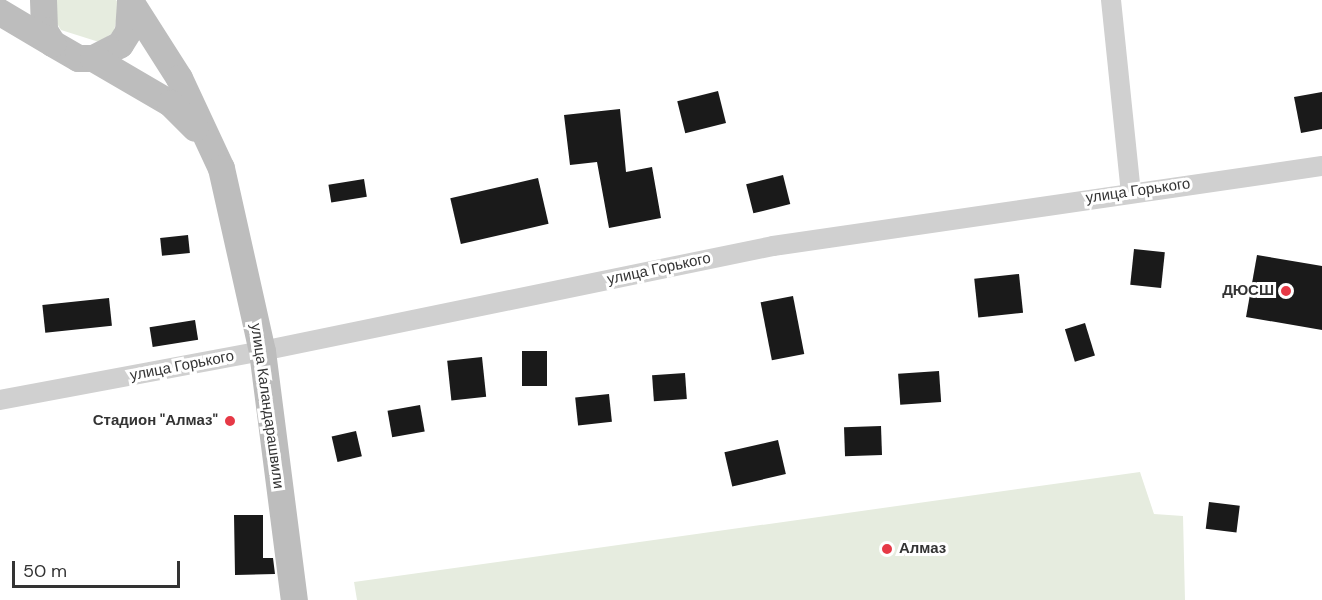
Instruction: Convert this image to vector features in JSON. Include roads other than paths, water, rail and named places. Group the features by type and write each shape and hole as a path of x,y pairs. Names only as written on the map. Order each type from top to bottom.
{"main road":[{"path":"43,0 44,30 52,43"},
{"path":"93,58 120,44 130,24 130,1"},
{"name":"улица Каландарашвили","path":"130,1 179,78 221,168 262,351 294,600"},
{"name":"улица Каландарашвили","path":"0,12 78,58 93,58 170,103 212,145"}],"street":[{"path":"1111,0 1131,192"},
{"name":"улица Горького","path":"0,400 262,351 773,246 1131,192 1322,166"}],"place":[{"name":"ДЮСШ","path":"1286,291"},
{"name":"Стадион \"Алмаз\"","path":"230,421"},
{"name":"Алмаз","path":"887,549"}]}
